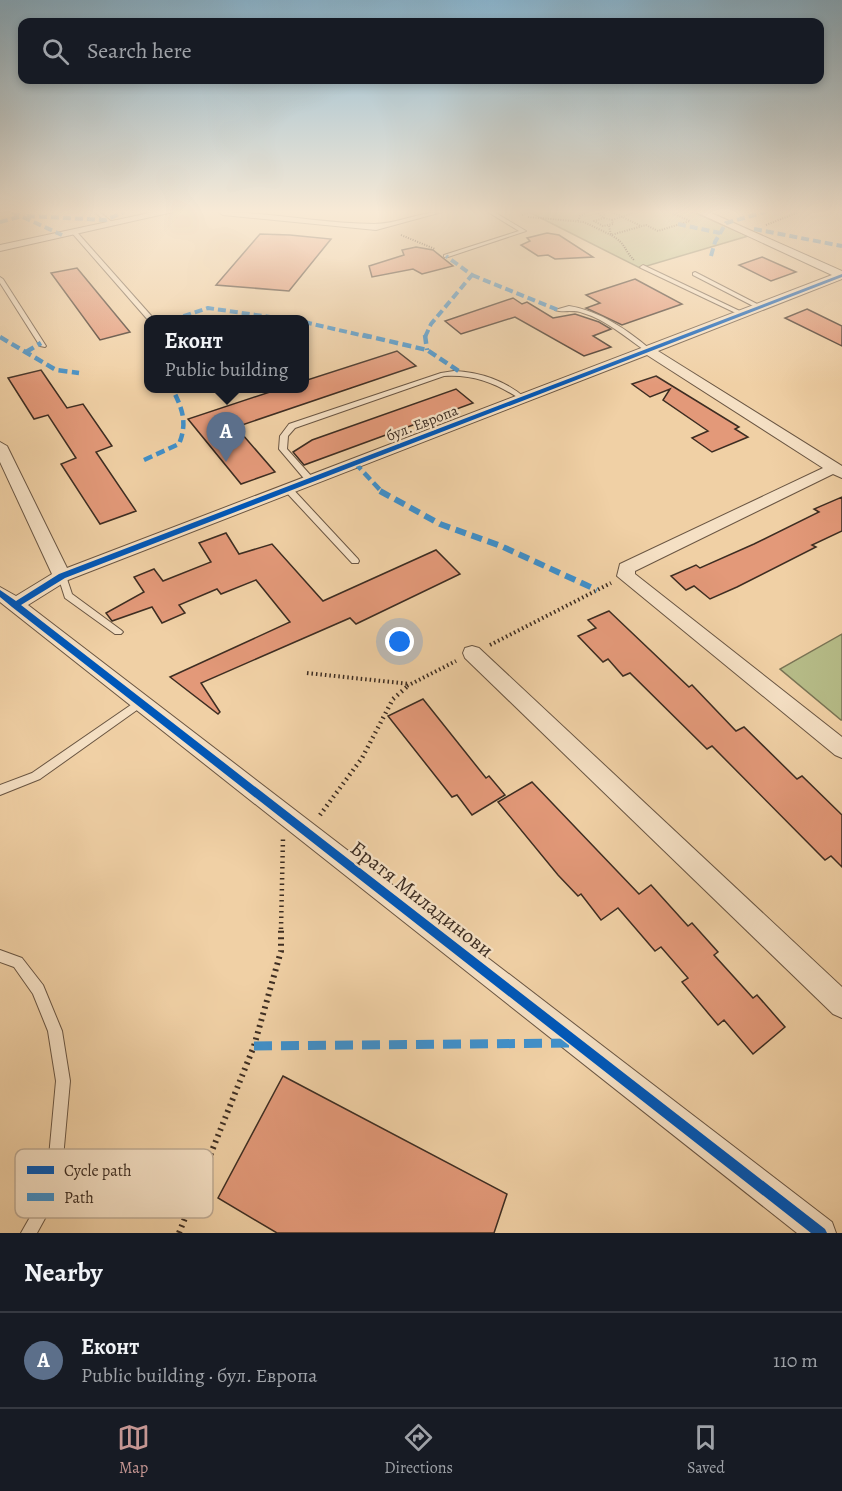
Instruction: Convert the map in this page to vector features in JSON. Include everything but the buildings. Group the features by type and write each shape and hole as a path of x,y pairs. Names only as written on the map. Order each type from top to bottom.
{"street":[{"name":"бул. Европа","path":"8,599 62,576 842,275"},
{"path":"648,350 838,470"},
{"path":"0,446 62,576"},
{"path":"838,470 626,568 626,576 842,749"},
{"name":"Братя Миладинови","path":"8,599 822,1233"},
{"path":"472,653 842,1005"}],"lane":[{"path":"107,270 148,315"},
{"path":"648,270 742,314"},
{"path":"695,274 759,307"},
{"path":"0,279 43,346"},
{"path":"558,310 572,307 586,311 648,350"},
{"path":"310,480 283,449 284,436 292,426 442,374 460,372 500,383 522,398"},
{"path":"288,489 354,561"},
{"path":"62,576 68,596 118,632"},
{"path":"0,790 36,776 141,702"},
{"path":"0,956 18,962 38,990 55,1031 63,1081 57,1149"},
{"path":"28,1233 37,1218"}],"path":[{"path":"308,832 362,758 393,699 410,684 626,576"},
{"path":"307,673 410,684"},
{"path":"213,1149 254,1046 281,951 282,841 288,817"},
{"path":"179,1233 185,1218"}],"green space":[{"path":"842,634 842,720 841,720 780,669"}],"marked path":[{"path":"427,350 425,336 431,324 472,275 465,270"},
{"path":"472,275 558,310"},
{"path":"187,315 208,308 256,315"},
{"path":"309,323 427,350 460,372"},
{"path":"0,337 56,370 79,373"},
{"path":"26,352 41,343"},
{"path":"144,460 179,444 185,422 174,393"},
{"path":"355,463 377,489 404,506 440,524 501,546 597,590"},
{"path":"254,1046 575,1043"}],"cycle path":[{"path":"15,605 62,576 842,275"},
{"path":"0,593 821,1233"}],"place":[{"name":"Еконт","path":"226,462"}]}
